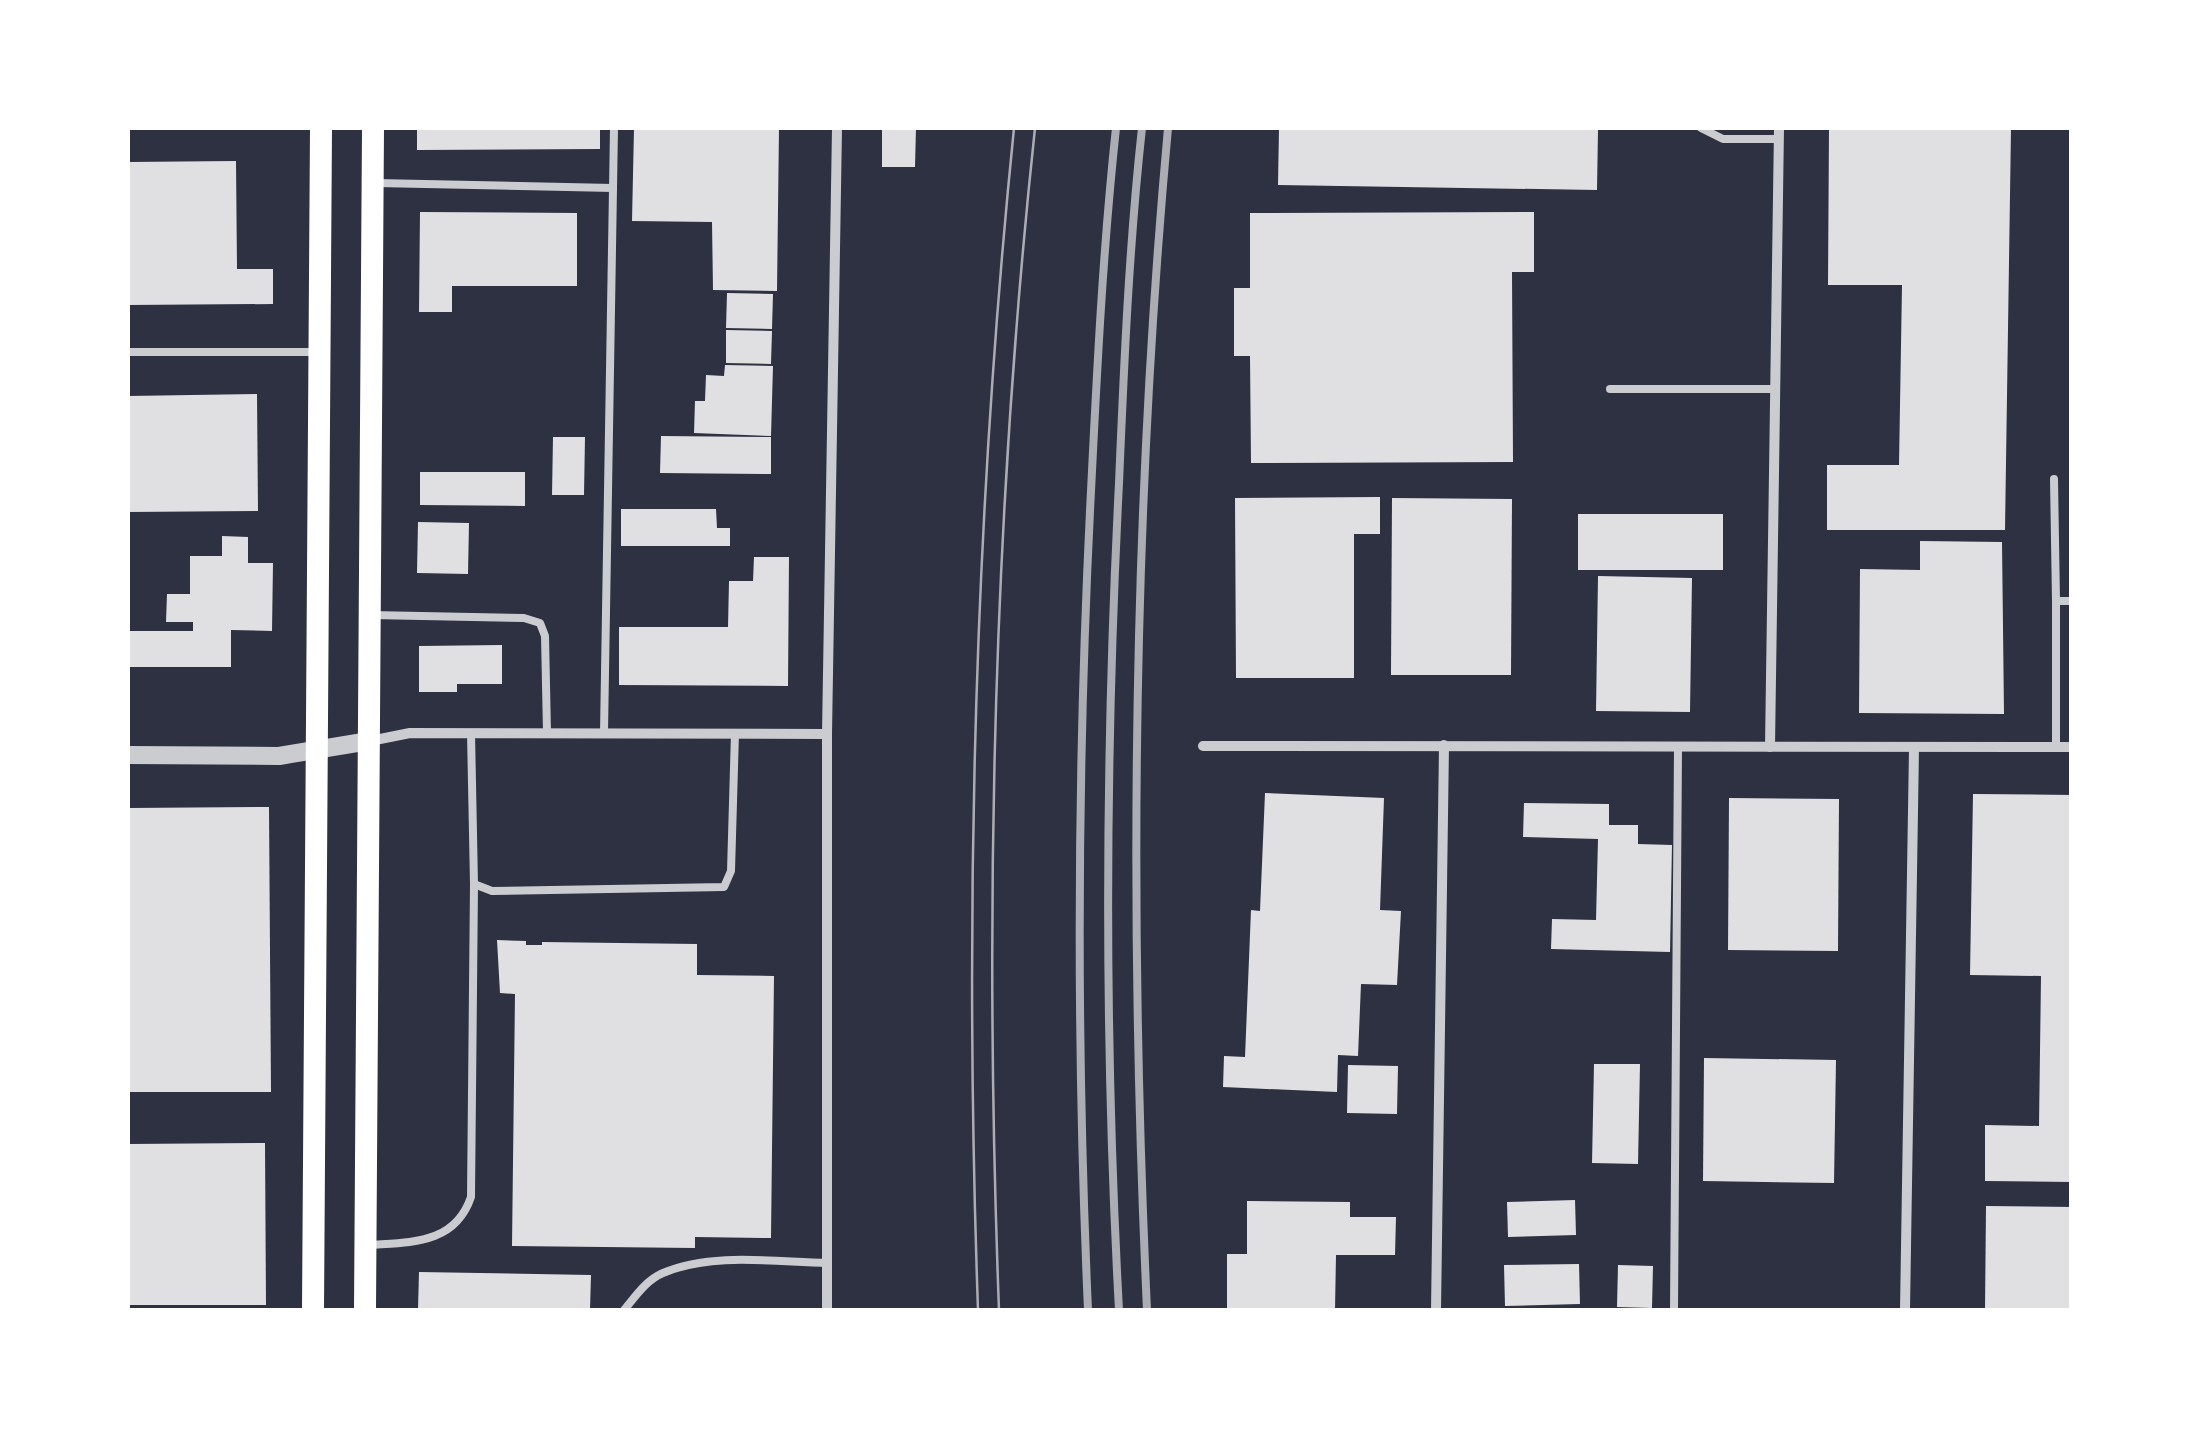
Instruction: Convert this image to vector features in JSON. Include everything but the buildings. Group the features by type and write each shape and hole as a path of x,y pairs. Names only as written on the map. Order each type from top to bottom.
{"main road":[{"path":"314,1310 322,128"},
{"path":"365,1310 372,128"}],"street":[{"path":"826,1310 826,734 837,128"},
{"path":"1770,746 1779,133"},
{"path":"128,755 279,756 410,733 826,734"},
{"path":"1203,746 2072,747"},
{"path":"1436,1310 1444,746"},
{"path":"1905,1310 1914,748"}],"lane":[{"path":"604,733 614,128"},
{"path":"1701,128 1723,139 1779,133"},
{"path":"372,183 613,188"},
{"path":"128,352 319,352"},
{"path":"1610,389 1775,389"},
{"path":"2054,478 2056,747"},
{"path":"2056,601 2072,600"},
{"path":"370,616 524,618 540,623 544,636 547,733"},
{"path":"365,1245 423,1240 444,1234 458,1223 471,1197 471,733"},
{"path":"474,884 492,891 724,886 731,871 735,734"},
{"path":"1674,1310 1678,746"},
{"path":"624,1310 643,1287 662,1274 699,1263 826,1263"}],"tram line":[{"path":"978,1310 972,1014 976,718 990,423 1014,128"},
{"path":"999,1310 992,1014 996,718 1010,423 1035,128"}],"railway":[{"path":"1088,1310 1080,1003 1083,696 1098,355 1116,128"},
{"path":"1119,1310 1111,1104 1109,793 1125,350 1142,128"},
{"path":"1147,1310 1138,1014 1137,719 1147,423 1168,128"}]}
